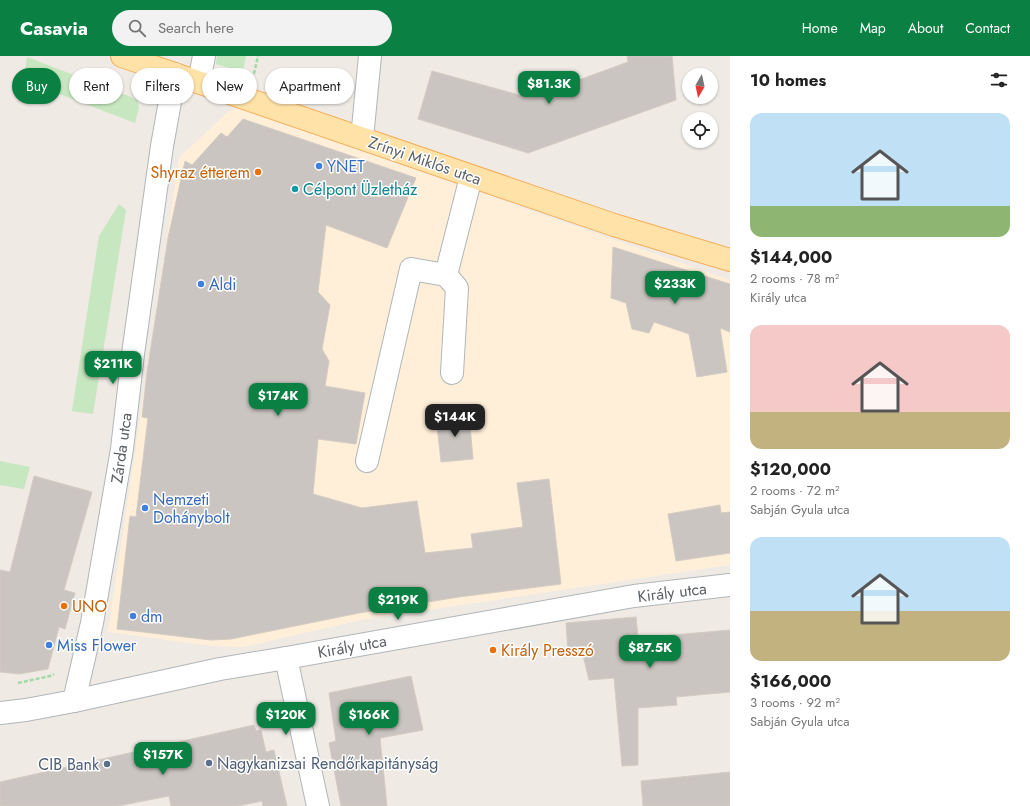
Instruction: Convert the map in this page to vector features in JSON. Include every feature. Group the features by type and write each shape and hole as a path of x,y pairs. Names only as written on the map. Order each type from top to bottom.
{"main road":[{"name":"Zrínyi Miklós utca","path":"122,56 157,68"},
{"name":"Zrínyi Miklós utca","path":"194,80 614,225 730,260"}],"street":[{"path":"199,82 204,56"},
{"path":"362,138 370,56"},
{"name":"Zárda utca","path":"74,702 92,623 122,449 133,354 160,161 170,104"},
{"path":"446,276 471,177"},
{"path":"367,461 411,269 446,276 457,288 452,373"},
{"name":"Király utca","path":"0,713 74,702 220,669 634,596 730,585"},
{"path":"286,658 318,806"}],"path":[{"path":"255,68 258,56"},
{"path":"17,684 50,676 58,672"}],"shaded area":[{"path":"238,108 730,280 730,565 361,620 243,647 213,646 108,632 179,158 229,111"}],"green space":[{"path":"217,56 246,56 244,68 230,68 216,64"},
{"path":"27,57 56,68 26,68"},
{"path":"61,70 69,73 69,98 61,95"},
{"path":"123,94 131,97 131,104 138,104 139,107 135,123 85,104 123,104"},
{"path":"119,204 126,210 93,414 72,411 99,236"},
{"path":"0,461 30,467 24,489 0,485"}],"building":[{"path":"627,56 672,56 676,100 528,153 418,119 432,71 530,98 628,62"},
{"path":"243,119 416,178 387,248 326,225 318,292 330,305 322,349 329,361 325,386 365,393 356,444 318,439 313,494 362,508 417,501 425,553 473,548 471,534 523,527 517,483 549,479 561,584 459,597 359,613 231,639 211,640 117,629 130,516 136,517 148,418 142,417 147,372 168,238 185,161 192,165 221,133 227,137"},
{"path":"613,247 730,284 730,332 720,328 727,372 697,377 689,334 654,322 649,333 632,329 626,303 611,298"},
{"path":"469,414 473,459 441,462 436,416"},
{"path":"34,476 92,492 64,590 75,593 65,629 59,627 48,669 19,674 0,672 0,570 10,572"},
{"path":"720,505 721,513 730,512 730,553 676,561 668,514"},
{"path":"636,617 638,638 730,630 730,692 676,697 677,705 638,708 638,765 622,766 614,678 589,680 582,651 568,652 566,623"},
{"path":"411,676 423,730 380,738 387,806 341,806 329,743 336,741 329,693"},
{"path":"254,725 256,731 261,730 266,752 274,750 287,806 263,806 262,801 238,806 171,806 169,796 118,806 0,806 0,782"},
{"path":"730,772 730,806 643,806 641,781"}],"place":[{"name":"YNET","path":"319,166"},
{"name":"Shyraz étterem","path":"258,172"},
{"name":"Célpont Üzletház","path":"295,189"},
{"name":"Aldi","path":"201,284"},
{"name":"Nemzeti Dohánybolt","path":"145,508"},
{"name":"UNO","path":"64,606"},
{"name":"dm","path":"133,616"},
{"name":"Miss Flower","path":"49,645"},
{"name":"Király Presszó","path":"493,650"},
{"name":"Nagykanizsai Rendőrkapitányság","path":"209,763"},
{"name":"CIB Bank","path":"107,764"}]}
